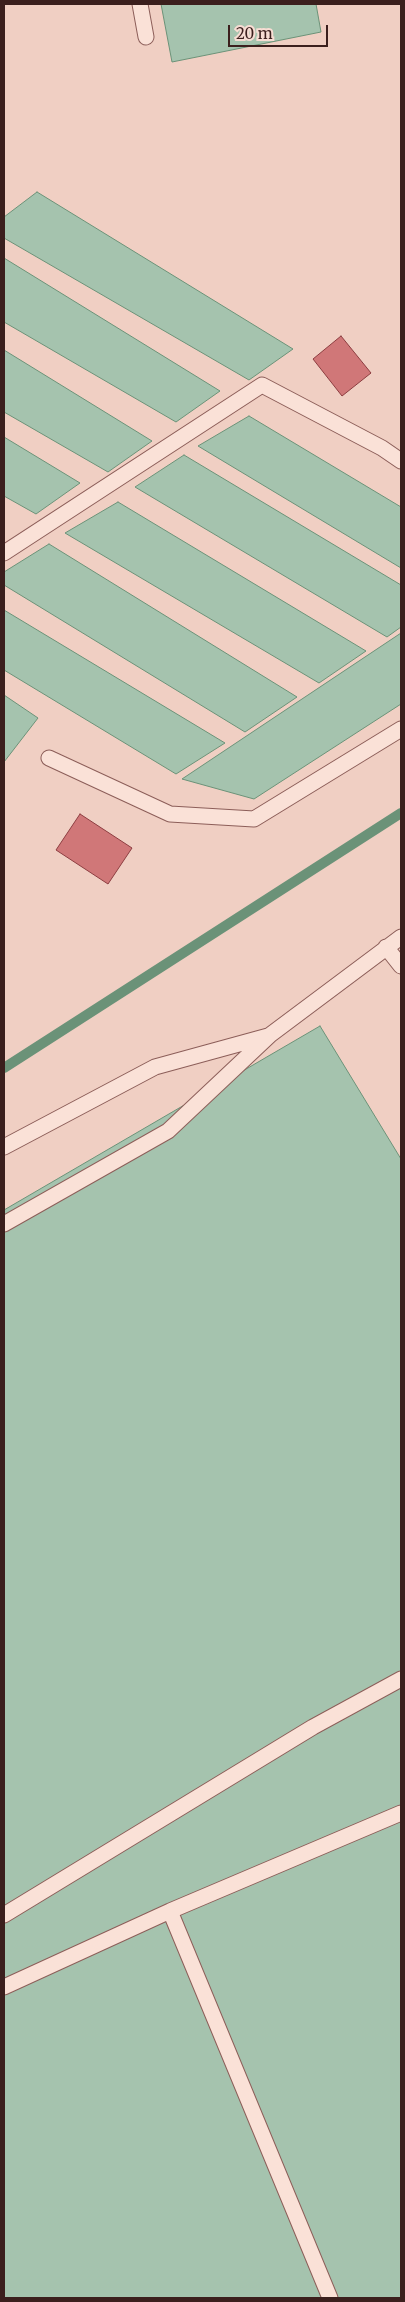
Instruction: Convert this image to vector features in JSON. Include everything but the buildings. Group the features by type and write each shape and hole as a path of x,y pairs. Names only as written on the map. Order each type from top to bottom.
{"lane":[{"path":"140,4 146,37"},
{"path":"4,553 262,385 374,444 401,461"},
{"path":"49,758 170,814 254,819 401,729"},
{"path":"4,1224 168,1131 270,1036 401,937"},
{"path":"386,948 401,966"},
{"path":"4,1147 155,1067 270,1036"},
{"path":"4,1915 312,1727 401,1679"},
{"path":"4,1987 170,1911 401,1813"},
{"path":"170,1911 330,2298"}],"shaded area":[{"path":"161,4 316,4 321,32 172,62"},
{"path":"37,192 293,349 249,380 4,238 4,217"},
{"path":"4,258 220,391 176,422 4,322"},
{"path":"4,350 152,441 108,472 4,412"},
{"path":"249,416 401,507 401,568 198,446"},
{"path":"4,437 80,483 36,514 4,496"},
{"path":"184,455 401,585 401,627 387,637 135,487"},
{"path":"118,502 366,651 319,683 65,533"},
{"path":"49,544 297,697 245,732 4,585 4,572"},
{"path":"4,610 225,743 176,774 4,670"},
{"path":"401,633 401,704 254,799 182,779"},
{"path":"4,695 38,718 4,762"},
{"path":"320,1026 401,1159 401,2298 4,2298 4,1210"}],"waterway":[{"path":"4,1068 401,813"}]}
